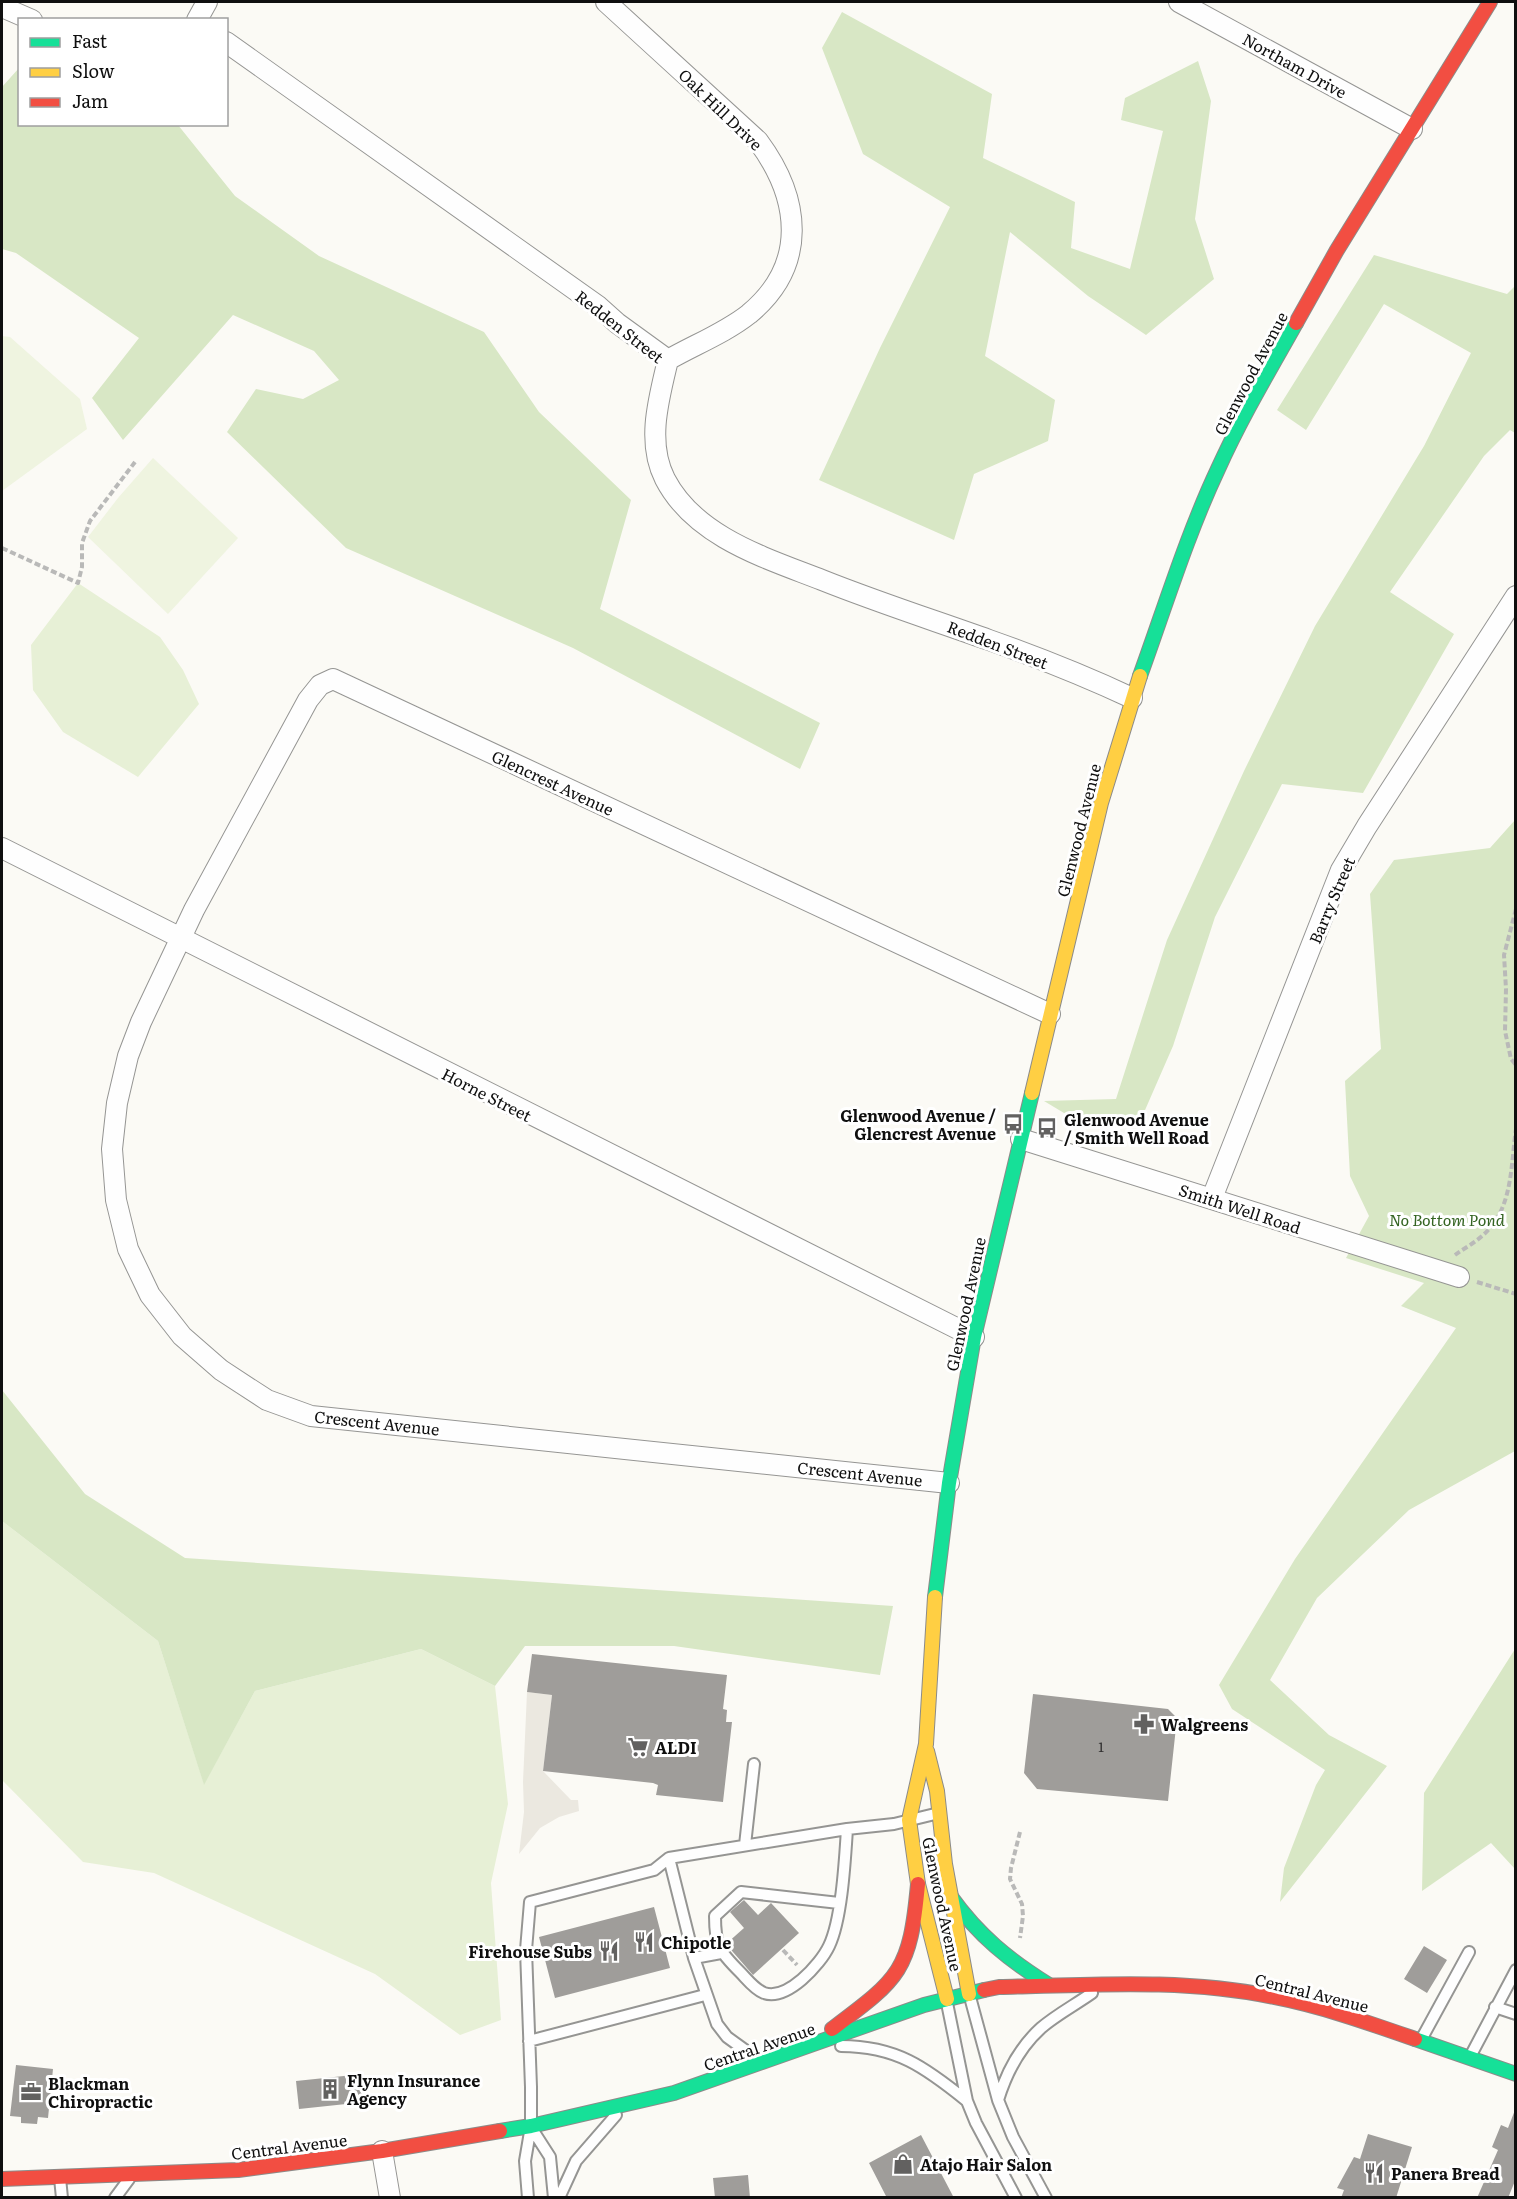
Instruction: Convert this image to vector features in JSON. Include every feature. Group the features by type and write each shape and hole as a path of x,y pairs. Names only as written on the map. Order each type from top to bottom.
{"street":[{"path":"198,18 207,2"},
{"name":"Oak Hill Drive","path":"606,2 758,141 772,160 789,199 792,231 789,255 780,278 765,298 747,315 668,360"},
{"name":"Northam Drive","path":"1179,2 1412,129"},
{"name":"Glenwood Avenue","path":"947,1999 918,1884 909,1820 926,1744 934,1609 949,1483 974,1337 1101,803 1132,698 1180,565 1217,471 1239,425 1337,250 1490,2"},
{"path":"2,8 27,18"},
{"name":"Redden Street","path":"228,43 598,306 617,323 668,360 657,412 655,430 657,455 664,478 677,498 714,530 757,555 849,591 991,640 1132,698"},
{"name":"Barry Street","path":"1212,1198 1341,870 1515,596"},
{"name":"Glencrest Avenue","path":"179,939 308,700 320,685 333,680 1050,1014"},
{"name":"Horne Street","path":"2,848 974,1337"},
{"name":"Crescent Avenue","path":"179,939 128,1056 117,1103 112,1149 116,1200 128,1249 150,1295 182,1336 221,1370 267,1400 311,1416 949,1483"},
{"name":"Smith Well Road","path":"1021,1139 1459,1277"},
{"name":"Glenwood Avenue","path":"926,1744 937,1791 951,1897 969,1994"},
{"path":"810,2046 885,1987 899,1970 912,1937 918,1884"},
{"path":"951,1897 966,1920 990,1945 1049,1985"},
{"name":"Central Avenue","path":"2,2179 238,2170 382,2151 531,2127 674,2093 924,2005 999,1987 1173,1983 1275,1997 1324,2010 1515,2074"},
{"path":"382,2151 390,2198"}],"lane":[{"path":"745,1845 753,1764"},
{"path":"528,2198 525,2161 531,2127 526,1950 530,1902 654,1870 669,1858 909,1820 939,1813"},
{"path":"839,1903 741,1892 715,1916 715,1932 721,1953 757,1990 765,1994 781,1994 820,1961 835,1931 839,1903 847,1828"},
{"path":"669,1858 694,1958 717,2024 727,2037 763,2062"},
{"path":"1420,2041 1469,1952"},
{"path":"694,1958 721,1953"},
{"path":"1469,2058 1515,1970"},
{"path":"998,2100 1004,2079 1012,2064 1041,2028 1107,1983"},
{"path":"969,1994 998,2100 1013,2137 1046,2198"},
{"path":"529,2041 705,1995"},
{"path":"947,1999 967,2101 976,2123 1016,2198"},
{"path":"1495,2007 1515,2014"},
{"path":"810,2046 851,2046 907,2058 967,2101"},
{"path":"556,2198 576,2161 624,2106"},
{"path":"531,2127 550,2157 556,2198"},
{"path":"115,2198 132,2175"},
{"path":"60,2178 62,2198"}],"path":[{"path":"2,548 78,583 82,567 82,543 90,521 135,462"},
{"path":"1515,909 1504,955 1505,1031 1515,1065"},
{"path":"1435,1269 1488,1231 1498,1218 1510,1180 1515,1129"},
{"path":"1459,1277 1515,1294"},
{"path":"1019,1941 1023,1930 1022,1904 1010,1879 1020,1832"},
{"path":"783,1950 798,1966"}],"green space":[{"path":"842,12 992,94 983,158 1075,202 1071,248 1130,269 1163,131 1121,120 1125,98 1198,61 1211,101 1195,219 1214,279 1146,335 1088,296 1010,232 985,356 1055,400 1048,441 974,474 954,540 819,480 880,348 950,207 863,154 822,48"},
{"path":"18,69 18,126 179,126 235,196 319,256 484,332 539,412 631,500 600,609 820,723 800,769 573,648 346,548 227,432 256,389 303,399 339,380 314,351 233,315 123,440 92,398 139,338 16,253 2,249 2,87"},
{"path":"1374,255 1507,294 1515,286 1515,433 1510,430 1484,456 1390,592 1454,634 1363,793 1282,784 1215,917 1173,1046 1142,1117 1084,1125 1044,1101 1116,1099 1167,940 1244,771 1315,626 1424,446 1471,353 1384,304 1306,430 1277,410"},
{"path":"2,336 10,337 80,399 87,429 2,491"},
{"path":"153,458 238,538 168,614 88,537"},
{"path":"78,583 160,637 183,670 199,704 138,777 63,732 33,690 31,645"},
{"name":"No Bottom Pond","path":"1515,820 1515,1451 1409,1510 1317,1598 1270,1680 1329,1735 1387,1766 1280,1902 1284,1868 1316,1785 1325,1770 1232,1709 1219,1685 1295,1559 1456,1328 1401,1306 1424,1283 1346,1258 1369,1216 1350,1176 1345,1081 1381,1049 1370,894 1394,860 1490,848"},
{"path":"2,1390 85,1494 185,1558 893,1606 880,1675 674,1646 525,1646 495,1686 421,1649 255,1691 204,1785 158,1641 2,1521"},
{"path":"2,1521 158,1641 204,1784 255,1691 421,1649 495,1686 508,1804 491,1883 501,2020 460,2035 375,1974 154,1873 83,1862 2,1780"},
{"path":"1515,1649 1515,1869 1491,1843 1422,1891 1424,1793"}],"shaded area":[{"path":"527,1692 552,1695 543,1771 571,1800 578,1800 579,1811 559,1817 540,1828 519,1854 524,1812"}],"building":[{"name":"ALDI","path":"532,1654 727,1675 723,1709 727,1710 726,1722 732,1722 723,1802 656,1795 658,1785 653,1783 543,1771 552,1695 527,1692"},
{"name":"Walgreens","path":"1033,1694 1168,1709 1177,1718 1168,1801 1037,1789 1024,1773"},
{"path":"744,1900 758,1915 771,1903 799,1933 753,1975 726,1944 744,1928 730,1912"},
{"path":"654,1907 670,1968 555,1998 539,1937"},
{"path":"1424,1946 1447,1960 1427,1993 1404,1979"},
{"name":"Blackman Chiropractic","path":"16,2065 53,2069 48,2118 38,2117 37,2124 21,2123 21,2117 10,2116"},
{"name":"Flynn Insurance Agency","path":"363,2074 365,2102 299,2109 296,2081"},
{"path":"1515,2110 1515,2181 1508,2198 1477,2198 1498,2150 1492,2147 1501,2125 1508,2128"},
{"name":"Panera Bread","path":"1368,2134 1412,2147 1396,2198 1341,2198 1344,2190 1337,2188 1354,2157 1360,2159"},
{"path":"921,2135 954,2198 887,2198 869,2163"},
{"path":"748,2175 750,2198 715,2198 713,2178"}],"traffic: fast":[{"path":"1140,676 1186,545 1207,494 1246,413 1296,323"},
{"path":"935,1597 949,1483 974,1337 1032,1093"},
{"path":"951,1897 972,1924 996,1946 1049,1985"},
{"path":"500,2131 674,2093 924,2005 984,1990"},
{"path":"1415,2039 1516,2074"}],"traffic: slow":[{"path":"1032,1093 1101,803 1140,676"},
{"path":"935,1597 926,1744 909,1820 918,1884 947,1999"},
{"path":"927,1751 937,1791 945,1864 969,1994"}],"traffic: jam":[{"path":"1296,323 1337,250 1490,2"},
{"path":"832,2029 873,1997 887,1984 897,1970 911,1936 918,1884"},
{"path":"984,1990 999,1987 1102,1984 1206,1987 1240,1991 1309,2005 1415,2039"},
{"path":"2,2179 238,2170 382,2151 500,2131"}],"place":[{"name":"Glenwood Avenue / Glencrest Avenue","path":"1013,1124"},
{"name":"Glenwood Avenue / Smith Well Road","path":"1047,1128"},
{"name":"Walgreens","path":"1144,1724"},
{"name":"ALDI","path":"638,1747"},
{"name":"Chipotle","path":"644,1942"},
{"name":"Firehouse Subs","path":"609,1951"},
{"name":"Flynn Insurance Agency","path":"330,2089"},
{"name":"Blackman Chiropractic","path":"31,2092"},
{"name":"Atajo Hair Salon","path":"903,2164"},
{"name":"Panera Bread","path":"1374,2173"}]}
